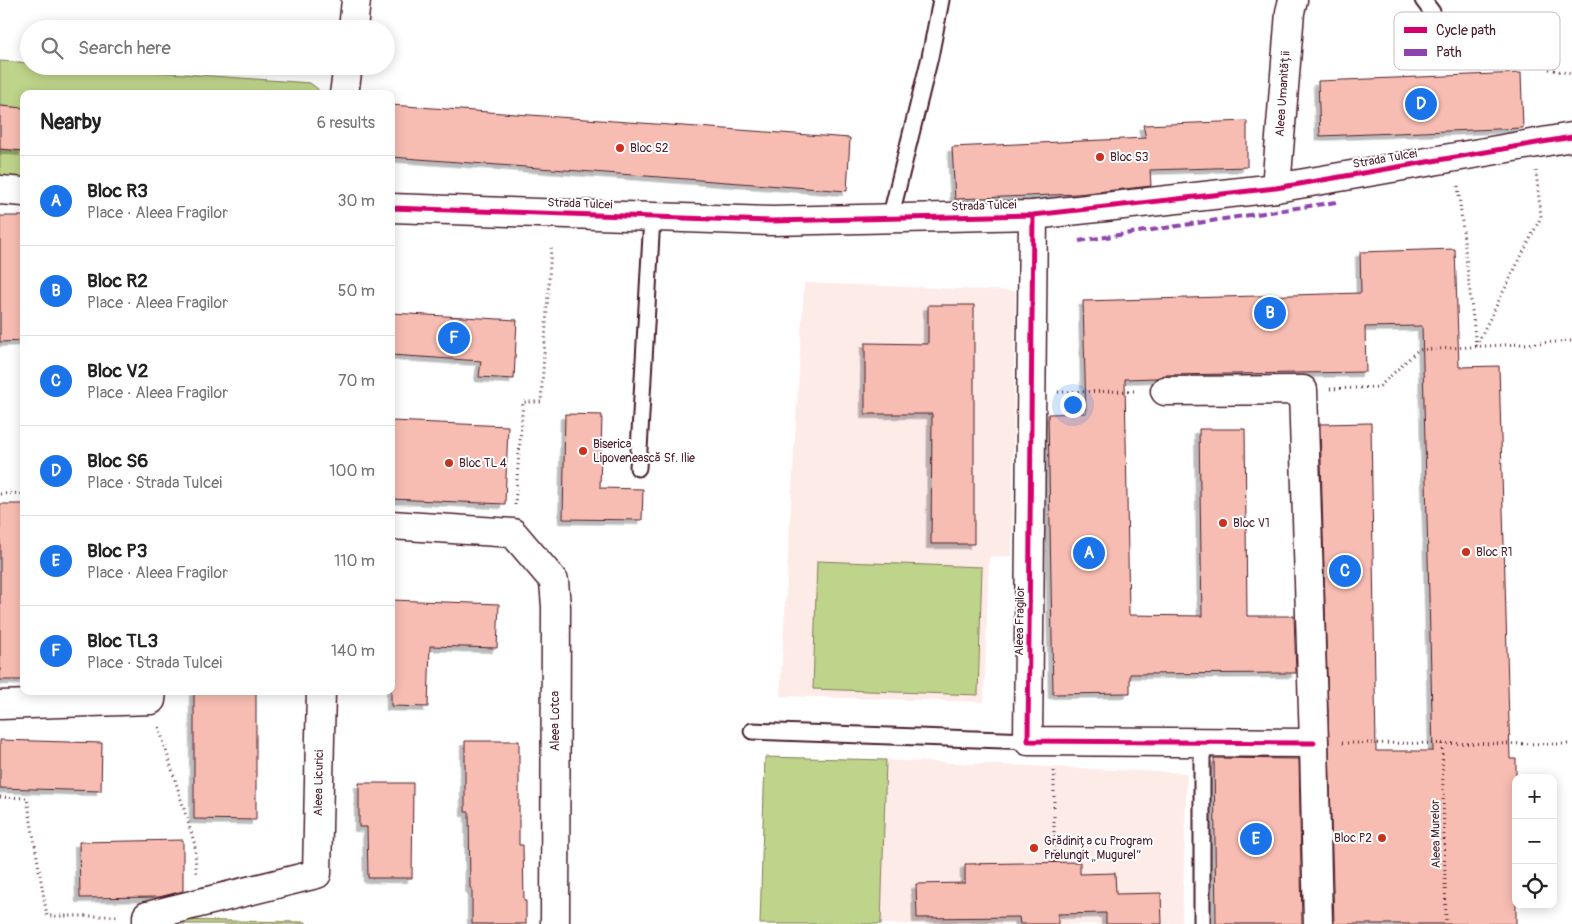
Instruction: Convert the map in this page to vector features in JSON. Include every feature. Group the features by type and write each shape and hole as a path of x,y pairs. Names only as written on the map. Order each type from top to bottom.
{"street":[{"path":"354,20 356,0"},
{"name":"Aleea Umanității","path":"1276,188 1290,12 1293,0"},
{"path":"345,90 347,75"},
{"name":"Strada Tulcei","path":"395,208 772,221 1033,215 1276,188 1572,137"},
{"path":"0,190 20,192"},
{"name":"Aleea Fragilor","path":"1033,215 1032,393 1041,741"},
{"path":"1165,390 1303,390 1318,924"},
{"path":"395,525 513,533"},
{"name":"Aleea Lotca","path":"513,533 554,581 556,607 555,924"},
{"path":"0,705 152,695"},
{"name":"Aleea Licurici","path":"197,904 317,874 321,695"},
{"path":"1041,741 1314,743"},
{"path":"147,920 197,904"}],"lane":[{"path":"890,219 930,57 941,0"},
{"path":"1423,0 1432,12"},
{"path":"638,468 652,217"},
{"path":"752,731 1041,741"},
{"path":"1202,742 1202,924"}],"path":[{"path":"1554,70 1572,74"},
{"path":"1476,347 1541,217 1535,167"},
{"path":"1458,183 1476,347"},
{"path":"513,533 522,402 541,402 551,248"},
{"path":"1303,390 1379,386 1418,350 1572,341"},
{"path":"1032,393 1165,390"},
{"path":"0,494 20,493"},
{"path":"152,695 195,845 197,904"},
{"path":"1041,741 1054,862"},
{"path":"1314,743 1572,744"},
{"path":"0,797 27,798 47,916 147,920"}],"shaded area":[{"path":"804,283 1015,291 1012,556 989,557 984,702 780,696"},
{"name":"Grădinița cu Program Prelungit „Mugurel”","path":"886,760 1187,773 1182,924 881,924"}],"green space":[{"path":"0,61 20,62 20,75 198,75 310,83 318,89 20,90 20,108 0,106"},
{"path":"0,149 20,151 20,178 0,176"},
{"path":"817,561 982,567 978,695 813,689"},
{"path":"765,757 886,760 881,924 760,924"},
{"path":"158,920 306,922 306,924 158,924"}],"building":[{"path":"1521,73 1523,128 1320,136 1318,81"},
{"name":"Bloc S2","path":"395,105 850,138 847,191 395,157"},
{"path":"0,106 20,108 20,151 0,149"},
{"name":"Bloc S3","path":"1247,121 1247,167 1150,170 1151,186 1077,194 955,199 952,147 1146,138 1143,125"},
{"path":"0,216 20,216 20,341 0,342"},
{"path":"1455,249 1459,367 1499,366 1510,759 1516,759 1516,774 1512,774 1512,909 1516,909 1516,924 1334,924 1320,424 1371,423 1376,751 1433,751 1422,326 1365,327 1366,372 1165,375 1156,378 1125,379 1129,615 1202,616 1199,429 1245,429 1247,616 1294,616 1296,673 1130,674 1130,693 1053,694 1048,414 1086,413 1083,301 1361,293 1360,252"},
{"path":"928,305 974,305 974,544 931,544 932,414 865,414 865,343 928,344"},
{"path":"395,313 517,320 514,379 479,377 481,361 395,355"},
{"name":"Biserica Lipovenească Sf. Ilie","path":"565,414 602,415 600,488 643,489 642,520 563,519"},
{"name":"Bloc TL 4","path":"395,421 508,426 505,504 395,499"},
{"path":"0,504 20,504 20,680 0,680"},
{"path":"395,600 499,604 497,648 430,646 428,707 391,706 391,695 395,695"},
{"path":"194,695 256,695 256,820 194,819"},
{"path":"0,740 102,743 101,791 0,788"},
{"path":"465,741 519,741 519,845 523,845 526,924 472,924 469,812 465,812"},
{"path":"1214,758 1299,759 1302,924 1216,924"},
{"path":"359,783 413,783 412,878 368,878 367,827 359,827"},
{"path":"183,840 183,891 159,897 80,898 79,842"},
{"path":"1080,862 1080,874 1115,873 1116,894 1161,893 1162,924 1106,924 1106,913 1058,914 1058,924 1020,924 1019,917 917,918 916,884 965,883 965,864"}],"marked path":[{"path":"1079,241 1336,202"}],"cycle path":[{"path":"395,208 772,221 1033,215 1276,188 1572,137"},
{"path":"1033,215 1028,741 1314,743"}],"place":[{"name":"Bloc S6","path":"1421,104"},
{"name":"Bloc S2","path":"620,148"},
{"name":"Bloc S3","path":"1100,157"},
{"name":"Bloc R2","path":"1270,313"},
{"name":"Bloc TL3","path":"454,338"},
{"name":"Biserica Lipovenească Sf. Ilie","path":"583,451"},
{"name":"Bloc TL 4","path":"449,463"},
{"name":"Bloc V1","path":"1223,523"},
{"name":"Bloc R1","path":"1466,552"},
{"name":"Bloc R3","path":"1089,553"},
{"name":"Bloc V2","path":"1345,571"},
{"name":"Bloc P2","path":"1382,838"},
{"name":"Bloc P3","path":"1256,839"},
{"name":"Grădinița cu Program Prelungit „Mugurel”","path":"1034,848"}]}
